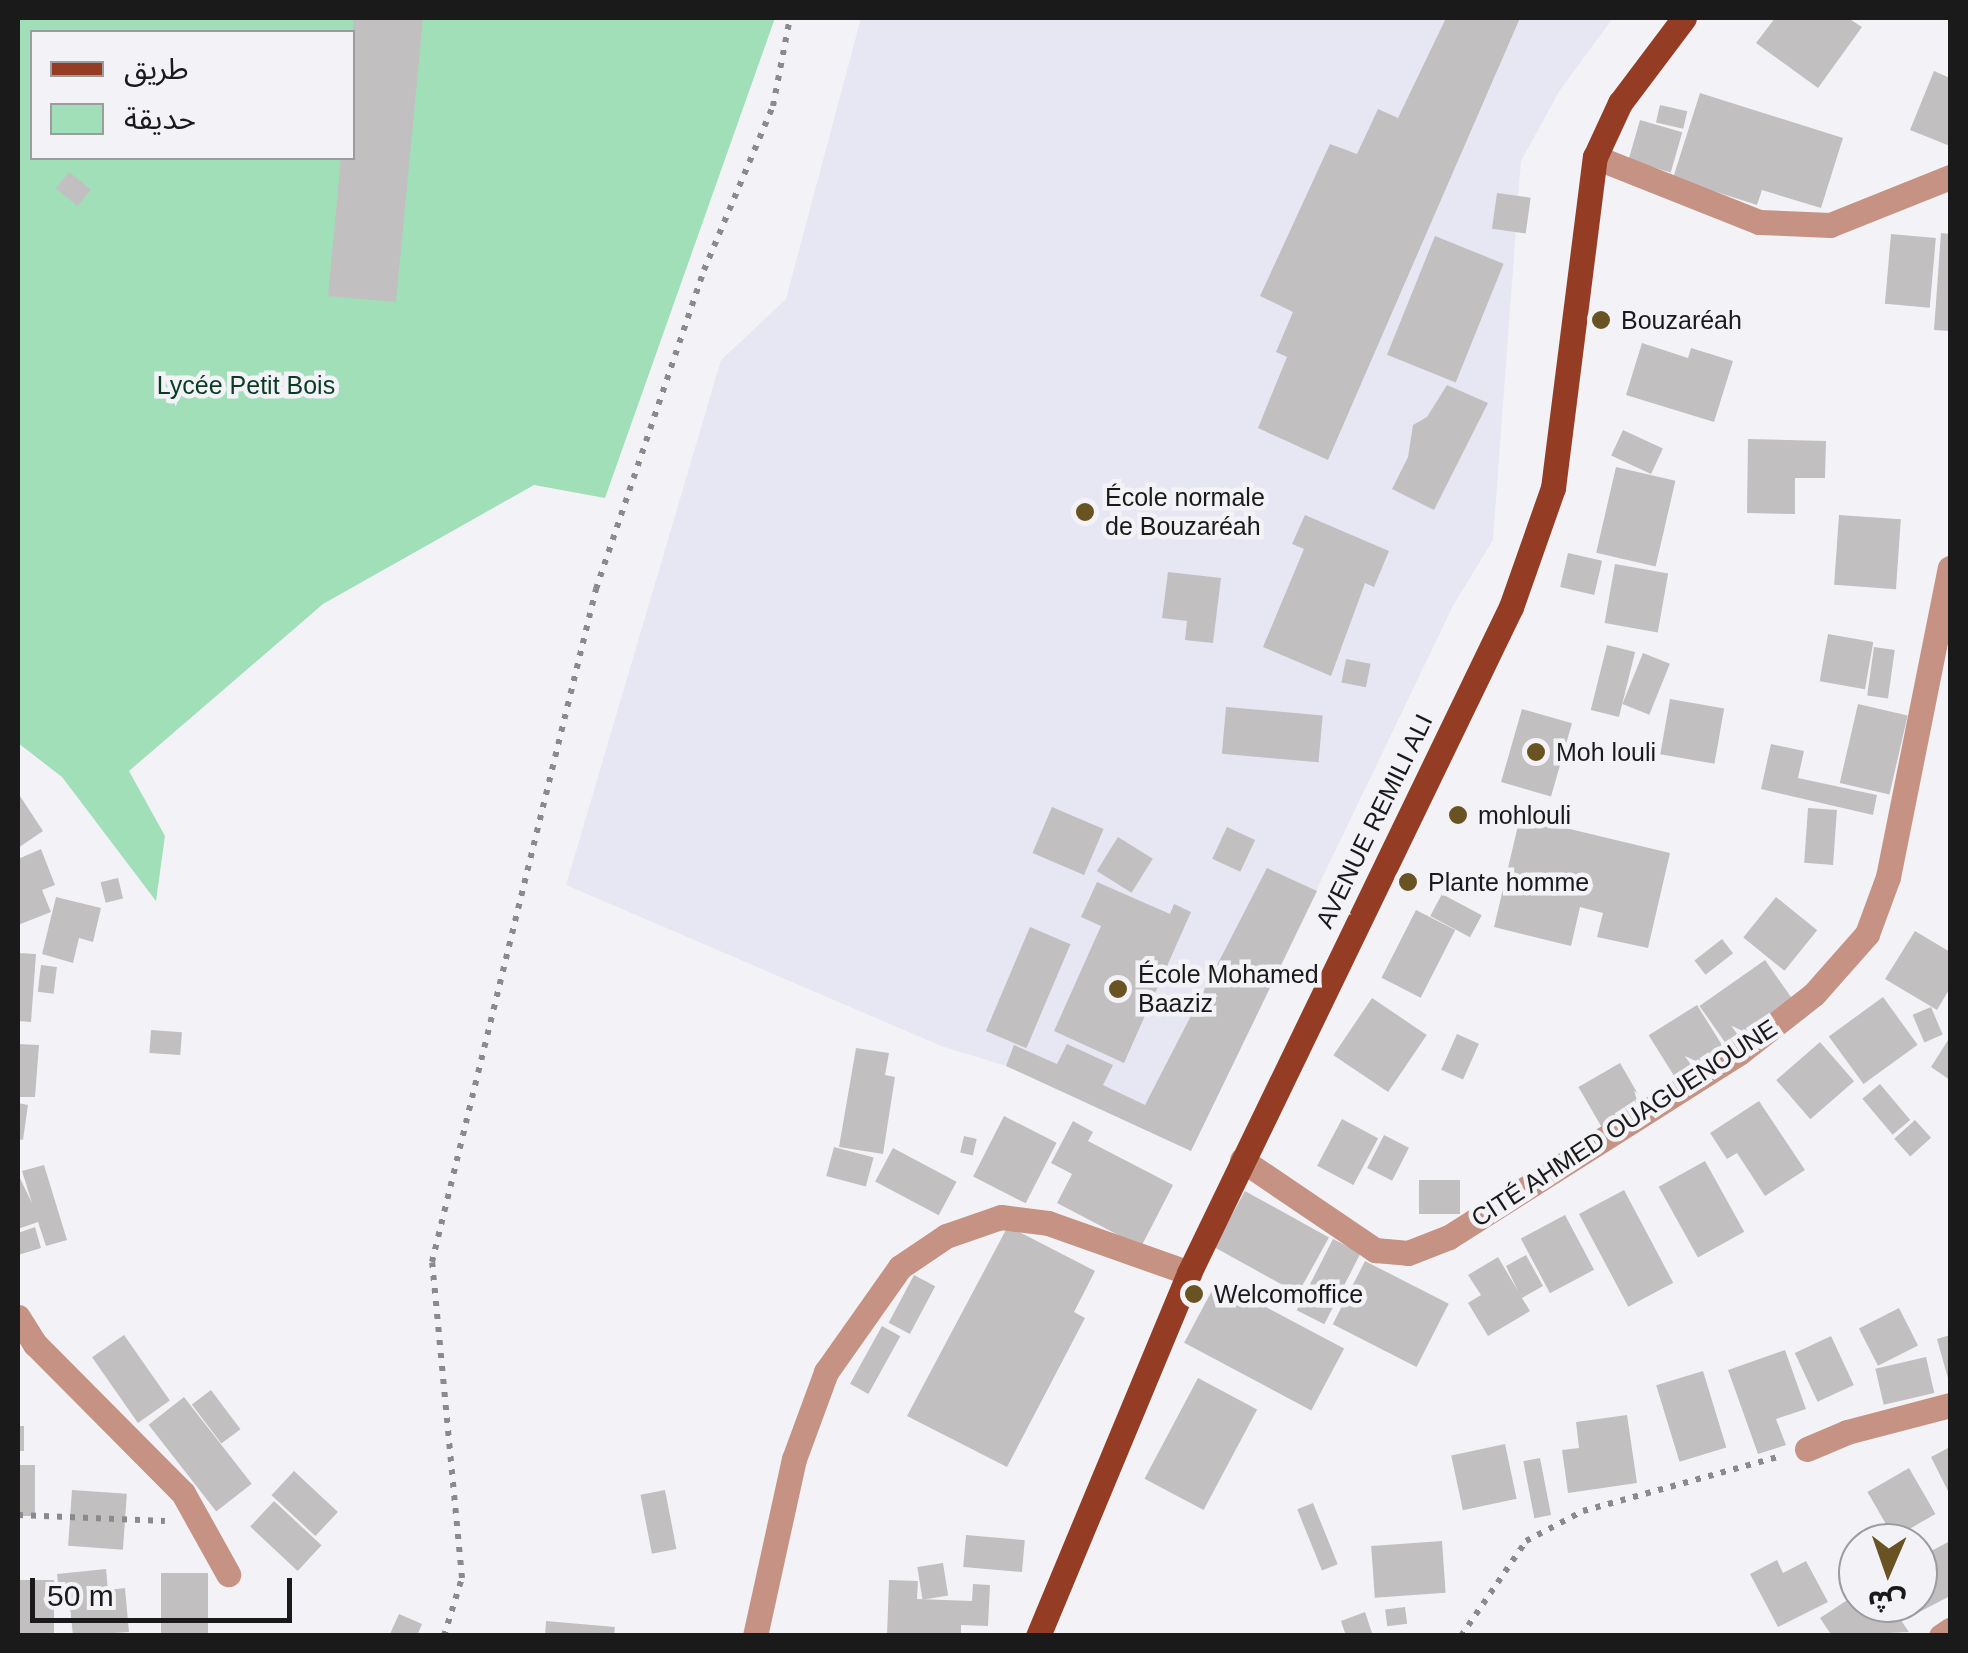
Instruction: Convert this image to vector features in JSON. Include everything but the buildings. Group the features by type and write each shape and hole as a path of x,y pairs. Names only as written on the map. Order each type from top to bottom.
{"main road":[{"name":"AVENUE REMILI ALI","path":"1039,1635 1189,1274 1511,608 1554,488 1595,156 1620,103 1684,18"}],"street":[{"path":"1595,156 1760,222 1830,225 1950,177"},
{"name":"CITÉ AHMED OUAGUENOUNE","path":"1242,1160 1376,1250 1408,1253 1450,1237 1691,1084 1814,994 1867,934 1888,877 1950,568"},
{"path":"755,1636 794,1459 826,1372 900,1268 946,1236 1001,1217 1048,1222 1189,1274"},
{"path":"18,1316 48,1357 183,1493 228,1574"},
{"path":"1806,1450 1847,1432 1950,1405"},
{"path":"1941,1636 1950,1630"}],"path":[{"path":"444,1636 462,1578 432,1262 596,589 704,270 773,106 790,18"},
{"path":"1461,1636 1526,1541 1583,1511 1806,1450"},
{"path":"18,1514 201,1526"}],"shaded area":[{"name":"École normale de Bouzaréah","path":"861,18 1613,18 1560,90 1521,161 1493,540 1453,606 1191,1151 1006,1066 941,1046 566,885 721,360 786,299"}],"green space":[{"name":"Lycée Petit Bois","path":"18,18 775,18 605,498 534,485 323,604 129,771 165,836 156,901 62,777 18,743"}],"place":[{"name":"Bouzaréah","path":"1601,320"},
{"name":"École normale de Bouzaréah","path":"1085,512"},
{"name":"Moh louli","path":"1536,752"},
{"name":"mohlouli","path":"1458,815"},
{"name":"Plante homme","path":"1408,882"},
{"name":"École Mohamed Baaziz","path":"1118,989"},
{"name":"Welcomoffice","path":"1194,1294"}]}
